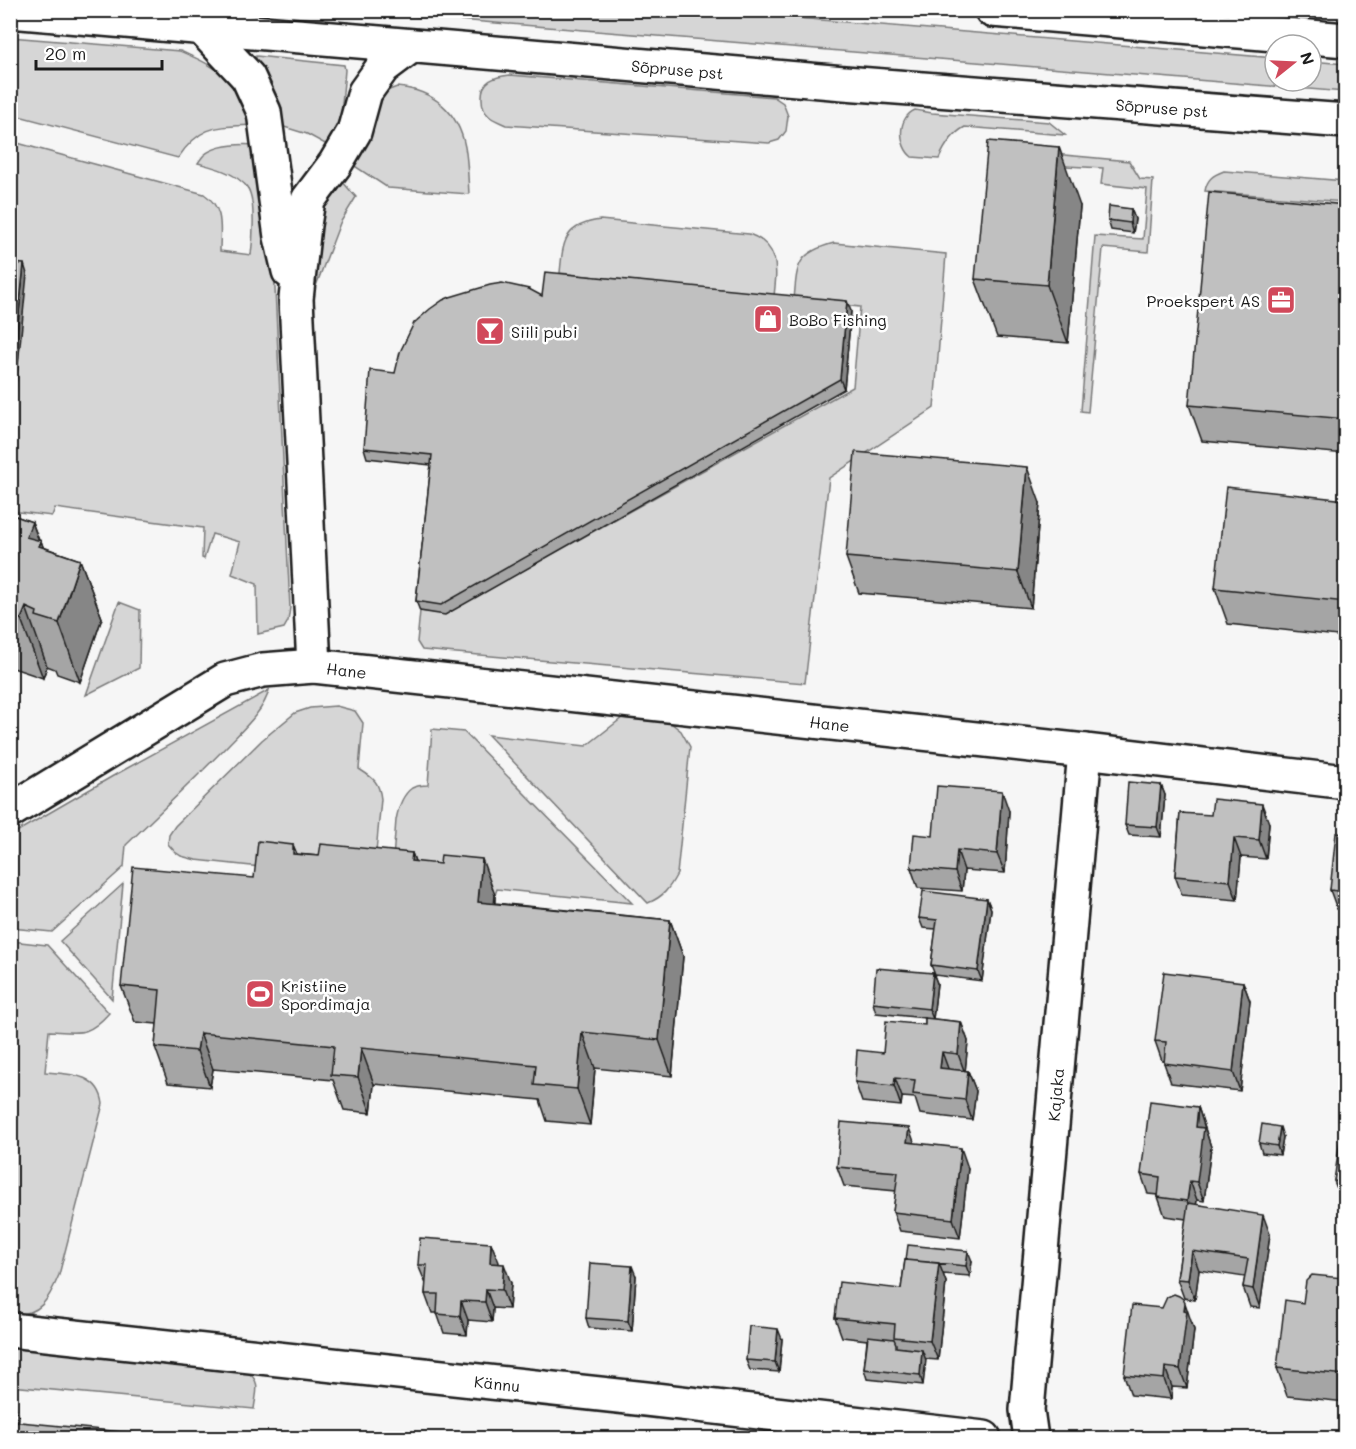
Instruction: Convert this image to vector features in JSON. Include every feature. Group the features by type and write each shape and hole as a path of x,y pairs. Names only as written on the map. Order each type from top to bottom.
{"street":[{"path":"992,10 1346,40"},
{"name":"Sõpruse pst","path":"10,11 844,83 1346,121"},
{"path":"202,28 248,77 264,112 281,237 296,299"},
{"path":"314,666 296,299 304,225 308,200 335,164 354,132 365,92 383,67 411,46"},
{"name":"Hane","path":"10,811 225,680 262,670 314,666 1346,782"},
{"name":"Kajaka","path":"1031,1438 1027,1410 1085,751"},
{"name":"Kännu","path":"10,1330 984,1438"}],"shaded area":[{"path":"349,11 713,11 1263,57 1263,85"},
{"path":"10,37 180,51 210,65 225,78 238,97 252,125 228,126 210,130 194,139 178,158 11,114"},
{"path":"256,56 344,65 341,115 327,145 307,134 284,127 271,86 256,64"},
{"path":"1323,62 1345,64 1345,92 1323,90"},
{"path":"510,75 774,97 783,103 788,116 786,131 779,140 769,143 506,125 493,119 486,112 482,104 482,93 490,81"},
{"path":"397,87 422,93 442,105 450,113 462,134 469,194 388,188 353,165 376,100 384,92"},
{"path":"915,110 1049,122 1065,135 965,127 949,140 939,159 912,157 904,146 902,125 909,114"},
{"path":"10,141 204,194 211,200 218,212 220,251 251,255 253,215 249,190 232,175 198,163 209,151 237,145 257,145 273,246 290,608 288,621 284,628 258,634 257,584 232,574 240,542 212,534 204,559 202,558 203,528 55,508 52,516 11,511"},
{"path":"1021,151 1129,161 1140,179 1153,180 1148,252 1103,248 1088,412 1081,411 1095,236 1143,239 1147,189 1101,184 1103,168 1008,163"},
{"path":"1224,171 1345,181 1345,202 1205,191 1211,178"},
{"path":"341,180 356,197 340,223 316,286 314,267 320,216 326,200"},
{"path":"600,220 749,234 759,239 771,251 776,267 774,296 560,273 562,252 568,236 579,226"},
{"path":"834,243 946,254 934,408 829,478 805,683 422,650 417,642 420,611 445,614 853,387 860,307 794,300 798,269 805,256"},
{"path":"119,602 140,610 139,668 86,695"},
{"path":"269,690 258,713 246,727 126,845 124,867 52,932 11,928 11,835"},
{"path":"336,706 355,711 363,723 359,769 368,775 379,788 381,799 373,884 270,868 196,860 181,856 168,844 169,835 175,826 262,740 295,713 310,708"},
{"path":"622,718 671,723 681,731 690,747 677,874 665,892 648,903 488,735 586,746"},
{"path":"432,729 464,732 632,903 497,889 495,895 391,885 398,811 403,798 412,788 428,785"},
{"path":"123,884 112,999 60,941"},
{"path":"11,941 47,945 109,1013 94,1026 82,1032 49,1031 45,1072 82,1077 96,1086 103,1104 59,1275 42,1305 29,1313 21,1314 11,1314"},
{"path":"10,1347 247,1372 256,1384 254,1409 11,1386"}],"building":[{"path":"988,141 1059,147 1047,285 975,279"},
{"path":"1209,192 1346,205 1346,419 1189,405"},
{"path":"1109,206 1131,209 1130,223 1108,220"},
{"path":"10,263 24,264 10,400"},
{"path":"545,272 847,301 840,379 441,605 416,601 432,455 364,448 370,370 395,373 400,352 414,323 443,300 502,283 529,289 542,296"},
{"path":"855,452 1027,467 1018,572 846,557"},
{"path":"1226,487 1346,500 1346,602 1215,588"},
{"path":"10,514 32,522 26,537 41,541 39,546 80,560 59,623 36,616 37,612 26,607 21,619 10,616"},
{"path":"1128,782 1161,785 1157,827 1125,825"},
{"path":"937,786 1002,791 997,854 957,850 955,872 911,868 914,834 933,836"},
{"path":"1213,799 1262,804 1259,840 1234,838 1230,881 1175,876 1180,813 1211,815"},
{"path":"1336,833 1346,834 1346,892 1330,890"},
{"path":"258,841 293,845 293,854 319,856 321,844 412,853 411,861 440,864 441,855 482,859 478,902 670,920 659,1040 582,1032 577,1089 534,1085 536,1065 361,1048 358,1077 331,1075 334,1046 200,1033 197,1051 155,1047 160,990 121,986 133,867 254,878"},
{"path":"923,891 987,899 978,971 931,965 937,920 919,918"},
{"path":"876,968 933,973 929,1009 873,1003"},
{"path":"1164,972 1243,982 1233,1072 1164,1063 1166,1042 1155,1041"},
{"path":"925,1018 961,1022 958,1054 942,1052 940,1068 968,1071 965,1100 913,1094 915,1080 895,1078 894,1086 855,1082 857,1050 883,1053 886,1021 925,1025"},
{"path":"1150,1101 1198,1107 1196,1127 1204,1128 1197,1182 1190,1181 1187,1201 1158,1197 1160,1177 1141,1174"},
{"path":"841,1122 909,1128 907,1142 961,1148 953,1219 893,1212 898,1172 837,1167"},
{"path":"1262,1124 1280,1127 1277,1146 1259,1143"},
{"path":"1342,1126 1346,1127 1346,1183 1334,1181"},
{"path":"1188,1203 1263,1215 1253,1289 1243,1287 1248,1259 1192,1251 1188,1280 1177,1279"},
{"path":"420,1238 491,1243 490,1263 504,1264 502,1290 486,1289 485,1302 461,1301 460,1316 437,1314 438,1294 425,1294 427,1265 418,1265"},
{"path":"908,1245 968,1251 966,1266 906,1260"},
{"path":"905,1260 939,1263 930,1341 894,1337 895,1324 835,1318 839,1282 901,1289"},
{"path":"590,1263 632,1266 628,1321 586,1318"},
{"path":"1343,1274 1346,1274 1346,1375 1277,1368 1285,1300 1303,1303 1306,1281 1312,1275 1343,1278"},
{"path":"1174,1294 1183,1299 1184,1310 1187,1311 1180,1369 1165,1367 1164,1379 1124,1375 1132,1305 1162,1308 1167,1297"},
{"path":"749,1326 778,1329 775,1362 746,1360"},
{"path":"868,1336 894,1339 896,1347 922,1350 920,1375 864,1369"},
{"path":"10,1421 184,1438 10,1438"}],"place":[{"name":"Proekspert AS","path":"1281,300"},
{"name":"BoBo Fishing","path":"768,319"},
{"name":"Siili pubi","path":"490,331"},
{"name":"Kristiine Spordimaja","path":"260,994"}]}
